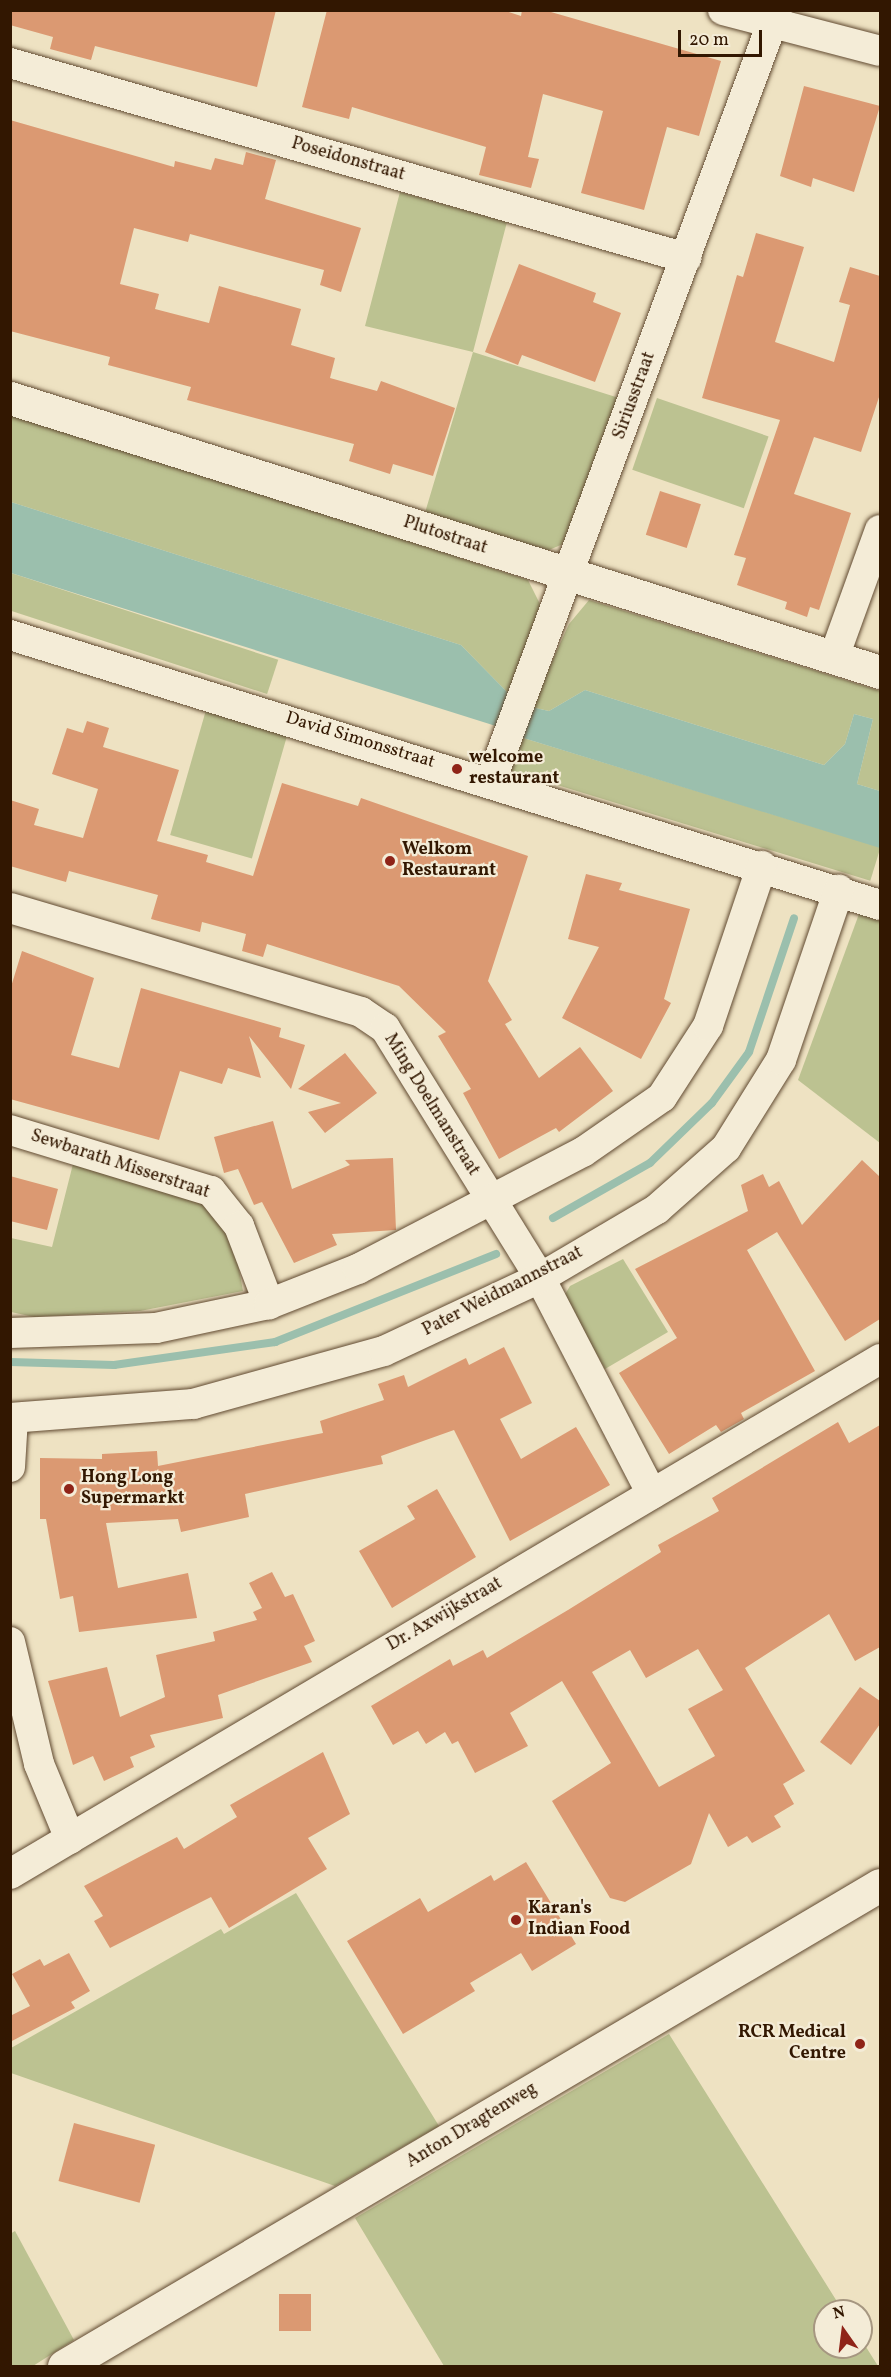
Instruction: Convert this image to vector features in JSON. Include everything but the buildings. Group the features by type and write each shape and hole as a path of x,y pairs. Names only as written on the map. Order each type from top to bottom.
{"main road":[{"name":"Plutostraat","path":"10,398 880,672"},
{"name":"Anton Dragtenweg","path":"64,2367 880,1885"}],"street":[{"path":"723,10 775,18 880,51"},
{"name":"Siriusstraat","path":"491,781 775,18"},
{"name":"Poseidonstraat","path":"10,63 686,258"},
{"path":"834,657 880,530"},
{"name":"David Simonsstraat","path":"10,635 491,781 839,890 880,905"},
{"path":"10,1333 156,1328 269,1304 358,1269 492,1204 583,1152 662,1097 708,1026 762,866"},
{"name":"Pater Weidmannstraat","path":"12,1418 193,1404 384,1351 540,1278 657,1209 726,1148 781,1060 839,890"},
{"name":"Ming Doelmanstraat","path":"10,908 361,1012 385,1028 405,1057 492,1204 540,1278 652,1494"},
{"name":"Sewbarath Misserstraat","path":"10,1130 210,1191 239,1226 269,1304"},
{"name":"Dr. Axwijkstraat","path":"10,1874 880,1359"},
{"path":"10,1467 12,1418"},
{"path":"10,1642 39,1764 70,1839"}],"shaded area":[{"path":"400,192 507,222 473,352 365,326"},
{"path":"473,352 619,398 563,544 549,550 533,553 424,516"},
{"path":"657,398 769,436 744,508 632,470"},
{"path":"10,411 528,580 542,608 510,695 461,645 11,502"},
{"path":"11,502 461,645 510,695 499,727 11,573"},
{"path":"11,573 278,660 267,694 10,611"},
{"path":"589,600 880,691 880,791 857,784 873,719 854,714 845,744 824,765 585,690 549,711 531,707 569,624"},
{"path":"585,690 824,765 845,744 854,714 873,719 857,784 880,791 880,848 520,737 531,707 549,711"},
{"path":"206,710 288,733 252,858 170,835"},
{"path":"520,737 880,847 870,881 510,770"},
{"path":"859,914 880,921 880,1143 798,1080"},
{"path":"74,1160 204,1198 232,1231 243,1291 140,1311 34,1317 11,1312 11,1238 52,1247"},
{"path":"623,1259 668,1332 605,1369 564,1296 570,1286"},
{"path":"296,1893 439,2126 335,2186 11,2073 11,2048 221,1929 224,1934"},
{"path":"669,2034 835,2299 813,2299 813,2359 873,2358 878,2366 444,2366 355,2218"},
{"path":"15,2231 74,2340 33,2366 11,2366 10,2234"}],"waterway":[{"path":"553,1218 650,1163 712,1103 749,1052 794,918"},
{"path":"10,1362 114,1365 275,1342 496,1254"}],"place":[{"name":"welcome restaurant","path":"457,769"},
{"name":"Welkom Restaurant","path":"390,861"},
{"name":"Hong Long Supermarkt","path":"69,1489"},
{"name":"Karan's Indian Food","path":"516,1920"},
{"name":"RCR Medical Centre","path":"860,2044"}]}
